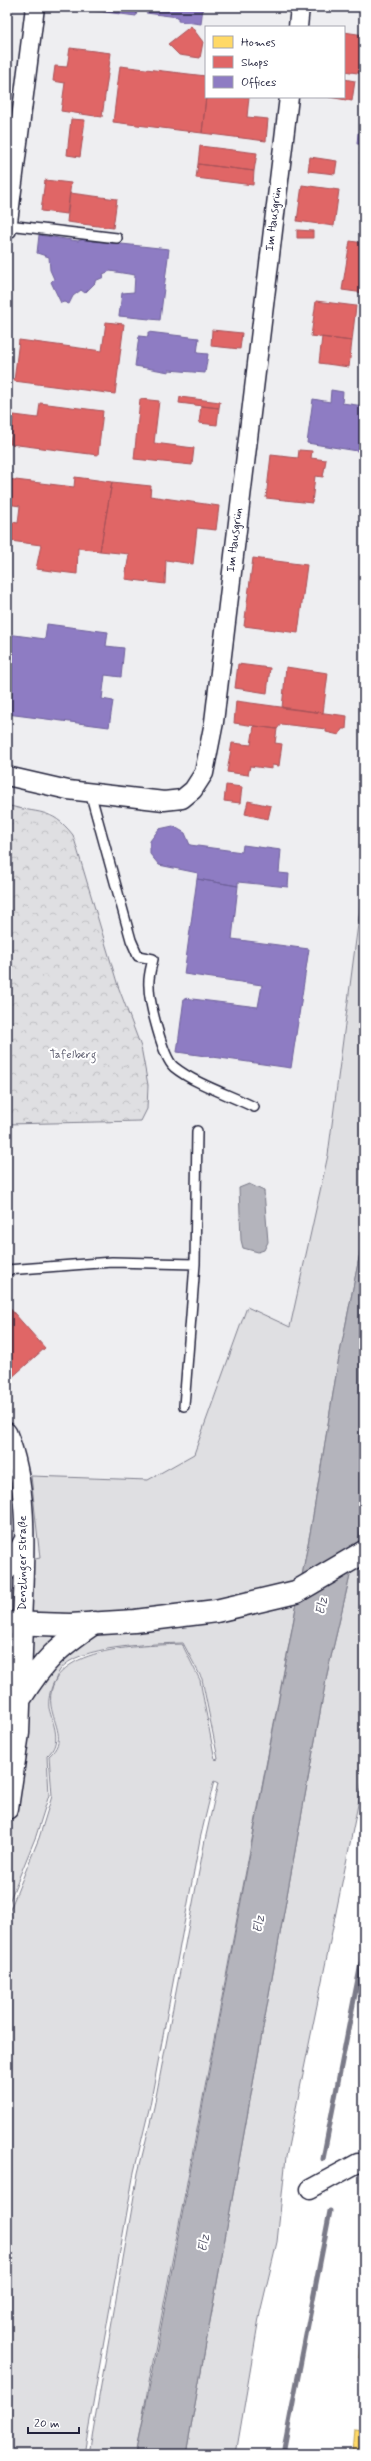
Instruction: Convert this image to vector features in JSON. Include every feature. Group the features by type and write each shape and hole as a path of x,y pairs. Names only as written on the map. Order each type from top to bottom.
{"main road":[{"path":"7,1808 18,1733 19,1699 15,1624 94,1624 176,1618 228,1609 296,1592 364,1552"},
{"path":"19,1699 37,1670 52,1653 94,1624"}],"street":[{"path":"7,230 35,7"},
{"path":"298,26 300,7"},
{"name":"Im Hausgrün","path":"7,776 68,790 164,800 182,799 193,790 204,773 214,722 289,98"},
{"name":"Denzlinger Straße","path":"8,1439 22,1496 23,1540 15,1624"},
{"path":"7,1571 23,1540"},
{"path":"310,2189 358,2163 364,2164"}],"lane":[{"path":"8,225 117,238"},
{"path":"90,792 131,940 138,956 153,959 149,977 150,994 167,1059 175,1068 186,1075 254,1107"},
{"path":"184,1406 195,1264 197,1131"},
{"path":"7,1270 112,1262 195,1264"}],"shaded area":[{"path":"7,7 364,7 364,878 328,1155 290,1328 247,1307 194,1454 148,1480 32,1476 40,1558 7,1565 7,1124 141,1121 141,1047 118,986 73,835 50,813 25,811 7,805"}],"green space":[{"name":"Tafelberg","path":"7,805 50,815 57,819 73,835 118,986 141,1047 148,1085 147,1109 141,1121 7,1124"},
{"path":"364,878 364,1233 338,1363 311,1528 135,2454 89,2454 138,2173 154,2107 205,1840 218,1783 214,1781 200,1839 150,2105 134,2172 84,2454 7,2454 7,1917 39,1838 52,1796 49,1756 57,1745 58,1739 58,1732 51,1706 53,1686 63,1671 79,1660 99,1653 121,1648 182,1644 200,1680 215,1760 218,1759 202,1679 183,1643 136,1645 99,1651 82,1655 69,1662 59,1672 52,1687 49,1702 56,1739 52,1751 47,1756 49,1795 36,1836 7,1907 7,1565 40,1558 31,1476 148,1480 194,1454 247,1307 290,1327 328,1155"},
{"path":"364,1516 364,1775 286,2157 277,2242 260,2313 236,2454 186,2454 327,1674"}],"water":[{"path":"249,1184 264,1191 268,1242 264,1250 258,1252 243,1248 241,1240 239,1188"},
{"name":"Elz","path":"364,1233 364,1516 327,1674 186,2454 135,2454 153,2370 311,1528 338,1363"}],"building: Homes":[{"path":"364,2328 364,2358 359,2358"},
{"path":"354,2429 364,2430 364,2454 352,2454"}],"building: Shops":[{"path":"191,26 203,42 200,58 179,55 168,44"},
{"path":"345,32 364,35 364,74 345,71"},
{"path":"70,48 111,53 102,117 61,111 65,83 53,81 55,66 67,67"},
{"path":"120,66 205,76 206,98 202,133 113,122"},
{"path":"345,79 355,81 352,101 335,98 345,98"},
{"path":"206,98 249,98 247,117 268,119 266,141 202,133"},
{"path":"71,119 85,120 80,157 67,155"},
{"path":"200,146 257,153 254,171 198,164"},
{"path":"310,157 337,161 335,174 308,171"},
{"path":"198,164 254,171 253,185 196,178"},
{"path":"45,180 71,183 67,214 41,211"},
{"path":"302,185 339,190 334,226 297,221"},
{"path":"70,193 117,199 113,228 67,222"},
{"path":"297,230 313,231 313,238 297,238"},
{"path":"350,241 364,243 364,293 342,290"},
{"path":"316,301 356,306 352,341 311,336"},
{"path":"106,322 124,324 115,394 14,381 19,340 102,351"},
{"path":"212,330 242,333 240,349 211,346"},
{"path":"322,337 352,341 349,367 319,363"},
{"path":"180,397 220,402 219,408 179,403"},
{"path":"140,399 159,401 154,443 194,448 192,465 134,459"},
{"path":"40,403 103,411 98,455 10,444 14,415 38,418"},
{"path":"201,406 219,408 217,425 199,423"},
{"path":"299,450 312,451 311,458 326,460 323,477 315,476 312,503 266,498 271,455 298,458"},
{"path":"75,477 112,482 100,551 78,548 77,574 36,569 41,545 10,541 12,522 18,523 20,506 7,504 7,479 74,487"},
{"path":"112,482 151,486 150,496 219,506 216,530 197,528 193,564 166,560 165,584 125,579 129,554 100,551"},
{"path":"253,558 307,565 298,633 244,626"},
{"path":"238,664 270,668 267,693 235,688"},
{"path":"286,667 328,673 323,713 282,708"},
{"path":"236,701 347,716 346,729 342,729 339,735 326,732 326,729 281,724 277,729 234,723"},
{"path":"254,726 277,729 275,743 282,744 279,766 272,765 272,769 250,766 248,775 227,772 232,743 251,745"},
{"path":"226,785 242,787 240,803 224,801"},
{"path":"248,801 271,806 268,819 245,814"},
{"path":"7,1305 45,1348 9,1380 7,1378"}],"building: Offices":[{"path":"67,7 138,7 136,16"},
{"path":"147,7 203,7 201,24 178,21 178,17 146,13"},
{"path":"358,133 364,134 364,165 360,164 363,144 357,144"},
{"path":"39,235 78,241 89,237 93,241 169,249 160,320 119,316 122,293 134,292 135,275 110,271 103,274 104,277 95,281 95,283 85,293 81,290 73,296 69,304 64,302 61,303 51,282 54,279 50,270 49,257 37,253"},
{"path":"148,332 199,338 197,353 208,354 205,373 169,370 169,372 135,366 139,336 148,337"},
{"path":"331,390 343,392 342,403 364,406 364,452 307,443 313,399 330,402"},
{"path":"47,624 108,632 106,646 124,648 121,677 105,675 102,699 113,701 109,727 7,714 7,634 45,639"},
{"path":"173,826 185,833 190,845 242,852 243,845 281,850 279,873 289,874 288,887 238,882 238,886 197,879 198,873 159,865 150,854 150,841 159,829"},
{"path":"197,879 238,886 232,939 309,949 291,1068 177,1052 184,998 258,1007 262,985 184,974"}],"waterway":[{"path":"323,2159 364,1948"},
{"path":"283,2454 330,2211"}]}
